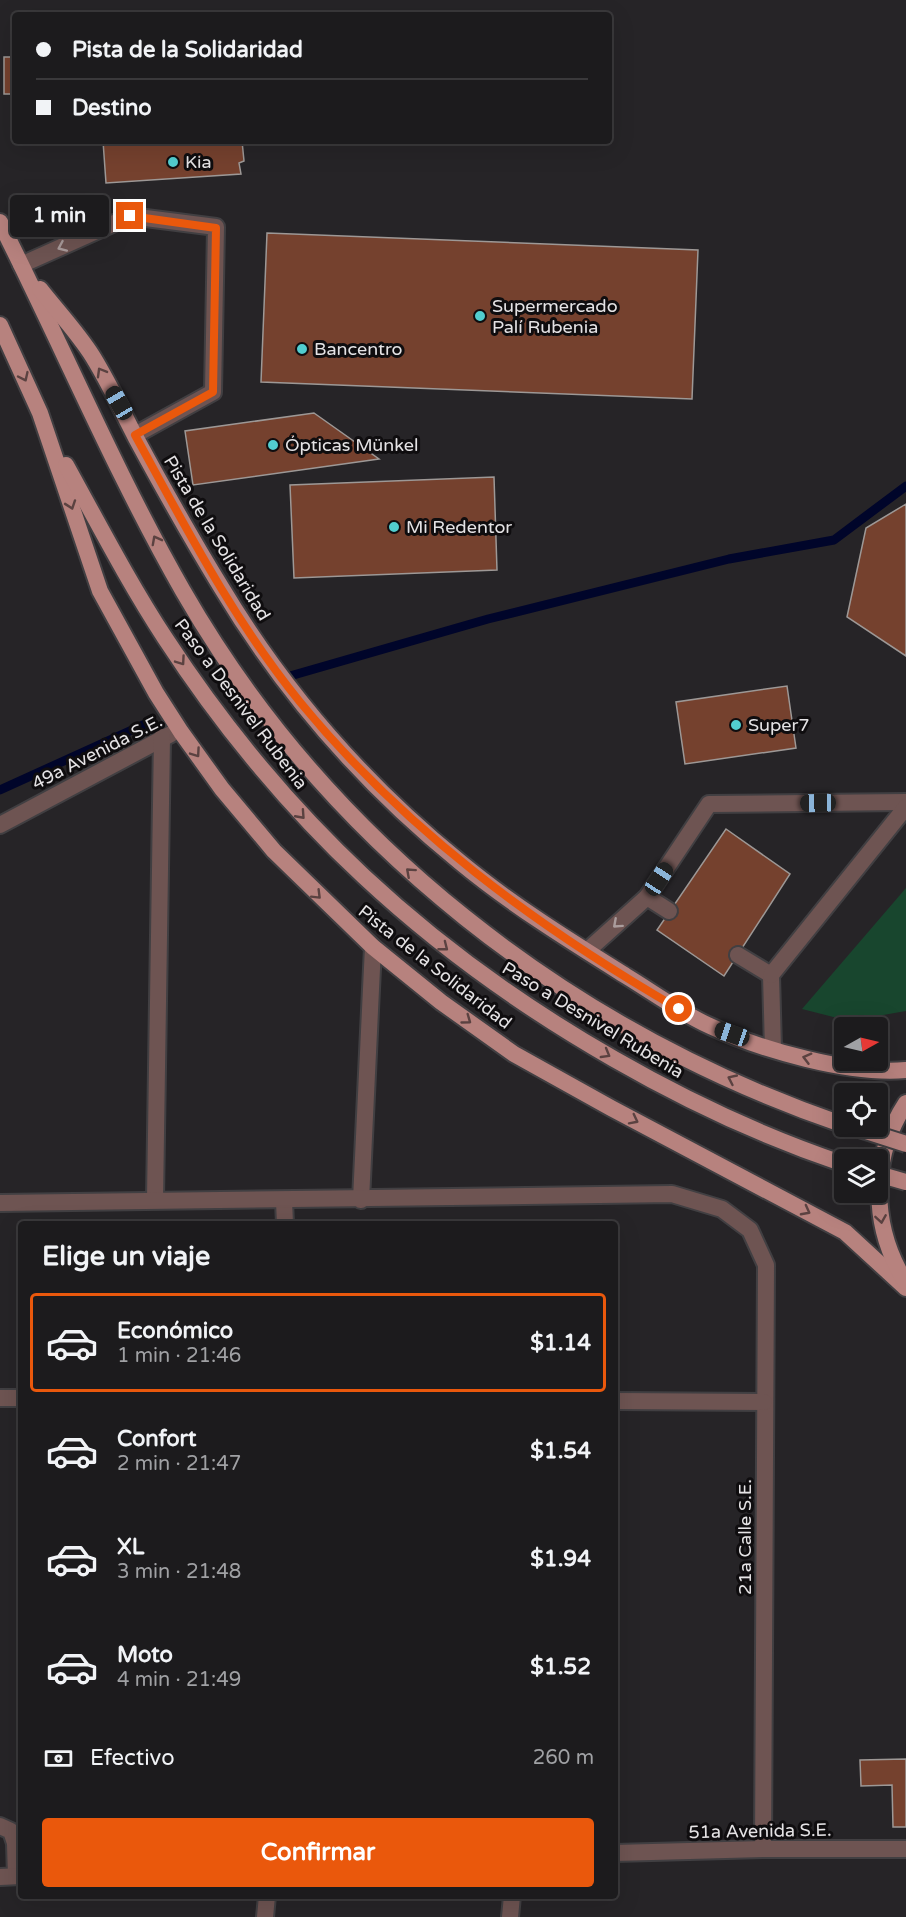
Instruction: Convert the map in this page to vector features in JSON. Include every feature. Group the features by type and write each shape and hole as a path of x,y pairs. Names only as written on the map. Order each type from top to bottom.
{"main road":[{"name":"Pista de la Solidaridad","path":"0,222 126,483 183,592"},
{"name":"Pista de la Solidaridad","path":"21,265 92,356 221,588 252,636 299,700 349,759 403,813 462,864 587,951 711,1027 773,1049 826,1063 906,1070"},
{"name":"Pista de la Solidaridad","path":"0,325 46,430 100,591 156,693 181,732 222,789 274,851 373,947 441,1002 514,1054 845,1232 906,1288"},
{"name":"Pista de la Solidaridad","path":"46,430 149,612"},
{"name":"Paso a Desnivel Rubenia","path":"183,592 232,668 276,730 309,770 376,841 459,914 523,961 634,1030 780,1100 834,1121"},
{"name":"Paso a Desnivel Rubenia","path":"149,612 202,691 300,814 384,897 441,945 537,1013 648,1078 712,1112 834,1160"},
{"path":"906,1103 887,1141 879,1185 883,1231 893,1260 906,1282"},
{"path":"884,1137 906,1144"},
{"path":"888,1177 906,1182"}],"street":[{"path":"21,265 130,216 216,228 213,392 135,435"},
{"name":"49a Avenida S.E.","path":"0,825 162,737 181,732"},
{"path":"155,1200 162,737"},
{"path":"587,951 647,897 709,804 906,802"},
{"path":"773,1049 771,975 906,807"},
{"path":"647,897 669,911"},
{"path":"0,1203 361,1200 373,947"},
{"path":"738,955 771,975"},
{"name":"21a Calle S.E.","path":"361,1200 672,1194 722,1209 750,1230 766,1265 763,1849"},
{"path":"284,1201 285,1221"},
{"path":"0,1398 18,1398"},
{"path":"618,1401 764,1402"},
{"path":"0,1826 11,1831 13,1837 12,1877"},
{"name":"51a Avenida S.E.","path":"618,1853 763,1849 906,1849"},
{"path":"266,1917 267,1899"},
{"path":"510,1917 512,1899"}],"green space":[{"path":"906,888 906,1011 872,1017 834,1017 802,1009"}],"building":[{"path":"4,57 12,57 12,94 4,94"},
{"name":"Kia","path":"103,144 242,144 244,161 239,163 241,174 106,183"},
{"name":"Supermercado Palí Rubenia","path":"267,233 698,250 692,399 261,382"},
{"name":"Ópticas Münkel","path":"314,413 379,459 193,485 185,431"},
{"name":"Mi Redentor","path":"494,477 497,570 294,578 290,485"},
{"path":"906,504 906,656 847,617 866,528"},
{"name":"Super7","path":"787,686 796,748 685,764 676,702"},
{"path":"726,829 790,874 724,976 657,930"},
{"path":"906,1759 906,1827 893,1827 892,1785 861,1786 860,1760"}],"waterway":[{"path":"290,676 488,619 729,559 834,540 906,486"},
{"path":"0,790 145,724"}],"place":[{"name":"Kia","path":"173,162"},
{"name":"Supermercado Palí Rubenia","path":"480,316"},
{"name":"Bancentro","path":"302,349"},
{"name":"Ópticas Münkel","path":"273,445"},
{"name":"Mi Redentor","path":"394,527"},
{"name":"Super7","path":"736,725"}],"route":[{"path":"130,216 216,228 213,392 135,435 221,588 259,645 299,700 349,759 403,813 462,864 535,917 679,1009"}]}
